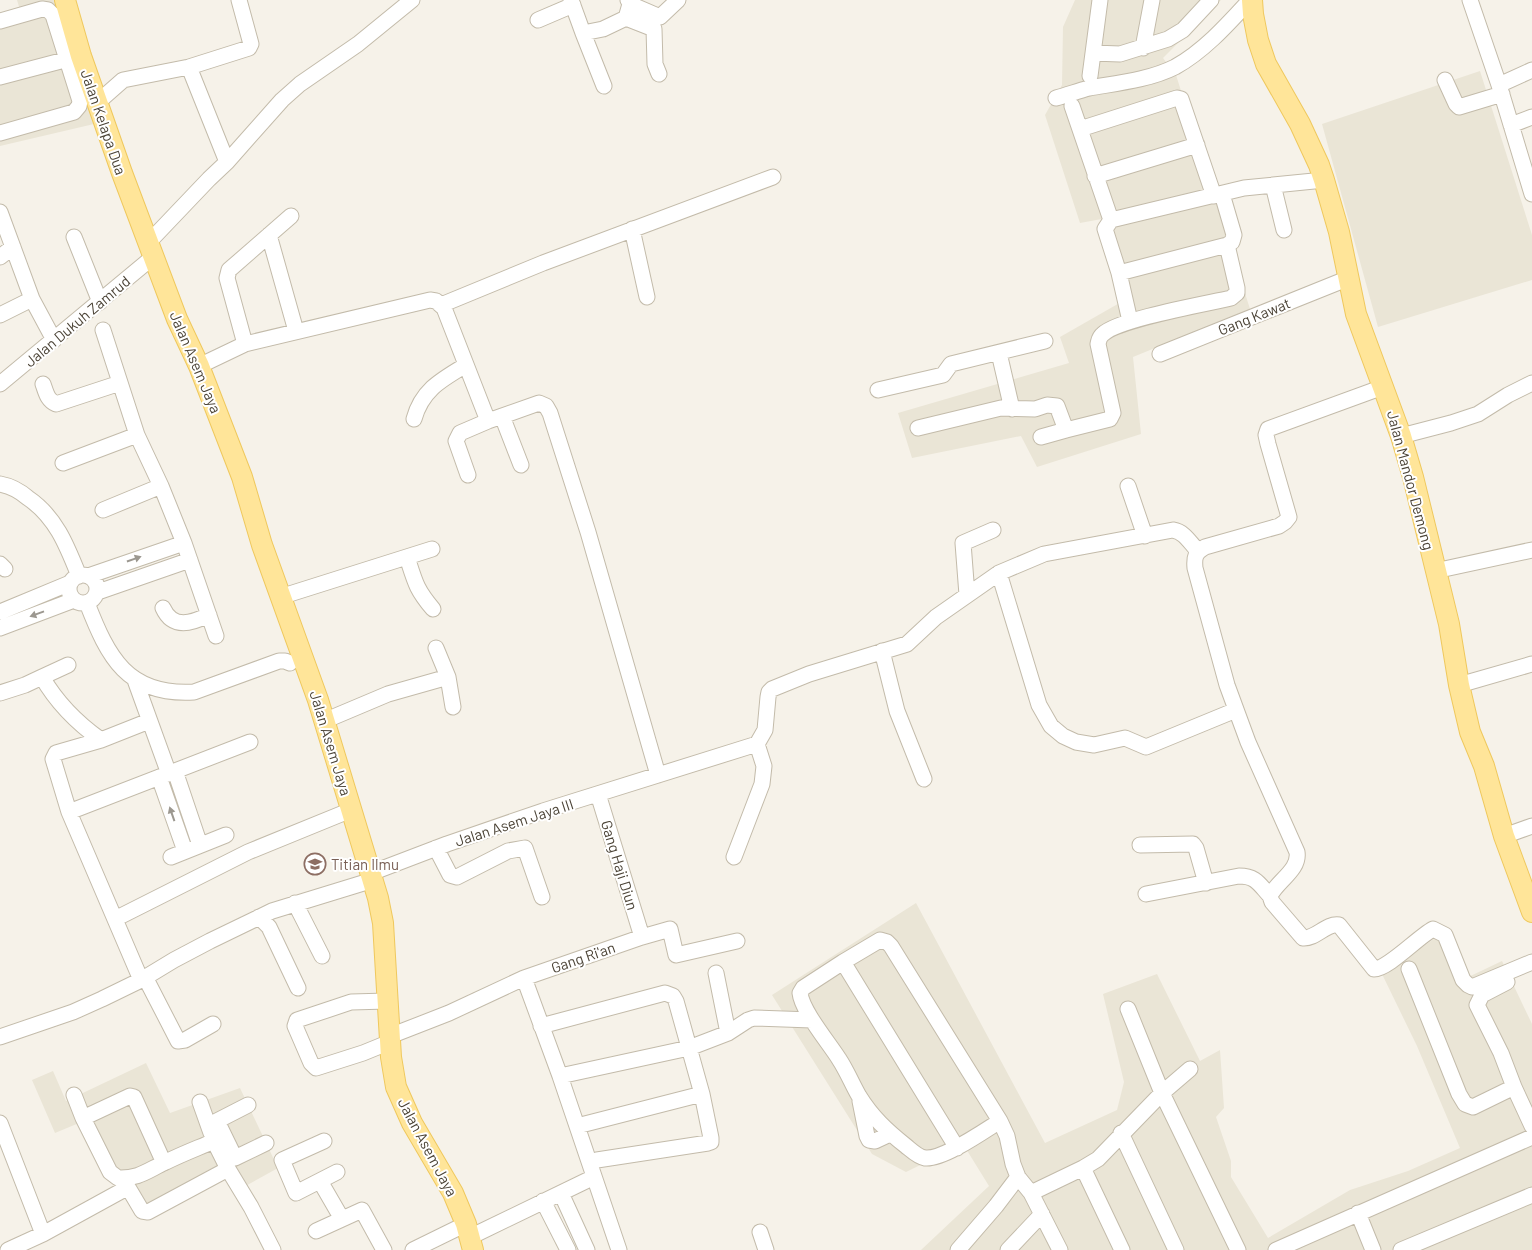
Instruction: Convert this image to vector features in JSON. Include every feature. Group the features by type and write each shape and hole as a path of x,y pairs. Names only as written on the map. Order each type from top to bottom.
{"main road":[{"name":"Jalan Kelapa Dua","path":"65,0 74,58 98,102 151,250"},
{"name":"Jalan Mandor Demong","path":"1251,0 1258,40 1266,64 1307,139 1324,180 1339,232 1356,314 1401,436 1413,476 1450,632 1459,685 1470,732 1489,780 1504,836 1532,912"},
{"name":"Jalan Asem Jaya","path":"151,250 177,319 198,366 242,477 262,545 308,671 372,877 383,923 393,1072 404,1106 453,1194 470,1237"}],"street":[{"path":"98,102 123,80 189,66 249,48 251,46 239,0"},
{"name":"Jalan Dukuh Zamrud","path":"0,384 100,302 151,250 209,179 227,162 282,100 300,84 358,44 412,0"},
{"path":"659,74 655,64 657,23 678,0"},
{"path":"1090,76 1100,0"},
{"path":"1143,48 1152,0"},
{"path":"1093,53 1120,54 1168,39 1183,30 1211,0"},
{"path":"1056,98 1088,89 1118,84 1175,67 1193,55 1251,0"},
{"path":"1470,0 1532,194"},
{"path":"538,20 572,2 604,86"},
{"path":"583,33 603,29 628,7 657,23"},
{"path":"0,21 42,9 48,10 53,15 74,58 80,101 74,112 0,133"},
{"path":"0,77 74,58"},
{"path":"189,66 227,162"},
{"path":"1445,80 1459,107 1500,90 1532,70"},
{"path":"1080,129 1177,98 1183,101 1197,145 1234,239 1228,245 1119,273"},
{"path":"1072,106 1111,220"},
{"path":"1511,125 1532,117"},
{"path":"1095,176 1197,145"},
{"path":"441,305 543,263 773,178"},
{"path":"1130,321 1112,247 1105,229 1111,220 1257,186 1324,180"},
{"path":"1273,185 1284,230"},
{"path":"0,212 32,299 54,340"},
{"path":"245,344 226,278 229,270 291,216"},
{"path":"632,229 647,297"},
{"path":"269,235 296,332"},
{"path":"74,237 100,302"},
{"path":"1041,437 1112,417 1112,409 1098,344 1104,332 1130,321 1231,298 1237,293 1228,245"},
{"path":"0,256 13,248"},
{"name":"Gang Kawat","path":"1160,354 1349,278"},
{"path":"0,315 32,299"},
{"path":"198,366 245,344 430,300 441,305 466,365 521,465"},
{"path":"103,330 136,435 184,542 216,636"},
{"path":"878,390 943,375 951,364 1045,340"},
{"path":"999,353 1012,409"},
{"path":"414,419 422,398 438,382 466,365"},
{"path":"43,384 51,402 56,404 120,383"},
{"path":"1401,436 1478,414 1508,394 1532,384"},
{"path":"1270,896 1272,891 1295,865 1298,858 1288,830 1271,797 1248,742 1227,684 1195,568 1194,557 1205,547 1279,526 1289,517 1268,444 1266,435 1268,429 1383,387"},
{"path":"468,475 456,441 460,433 495,418 543,403 550,413 588,532 658,775"},
{"path":"918,428 994,410 1035,409 1047,405 1057,406 1066,430"},
{"path":"63,463 136,435"},
{"path":"0,484 21,492 39,505 51,518 59,531 79,578"},
{"path":"103,510 160,486"},
{"path":"1128,486 1145,536"},
{"path":"967,595 963,543 993,530"},
{"path":"734,858 762,784 764,766 757,744 765,730 768,697 772,689 809,674 907,644 936,617 999,573 1044,554 1173,530 1184,534 1198,552"},
{"path":"0,612 79,578 184,542"},
{"path":"280,597 432,549"},
{"path":"1435,571 1532,550"},
{"path":"407,557 415,584 420,594 433,609"},
{"path":"0,628 190,560"},
{"path":"999,573 1039,705 1052,726 1063,736 1076,742 1094,745 1125,738 1146,747 1236,710"},
{"path":"79,578 94,579 97,585 86,598"},
{"path":"79,578 69,589 70,596 86,598"},
{"path":"86,598 97,629 114,659 135,680 163,691 194,692 279,661 290,663"},
{"path":"163,608 171,618 183,623 194,622 209,615"},
{"path":"436,648 448,677 453,707"},
{"path":"882,652 897,711 924,779"},
{"path":"1459,685 1532,664"},
{"path":"0,692 25,685 68,665"},
{"path":"42,677 48,688 81,727 102,740"},
{"path":"324,721 388,694 448,677"},
{"path":"135,680 168,774 200,845"},
{"path":"149,721 102,740 56,753 53,759 69,812 115,919 143,979 178,1040 185,1040 213,1024"},
{"path":"69,812 250,742"},
{"name":"Jalan Asem Jaya III","path":"0,1037 73,1012 143,979 196,948 272,910 372,877 436,848 543,811 757,744"},
{"path":"168,774 185,851"},
{"name":"Gang Haji Diun","path":"598,794 642,937"},
{"path":"115,919 248,852 351,810"},
{"path":"1504,836 1532,826"},
{"path":"171,856 226,835"},
{"path":"1140,845 1193,844 1196,848 1206,882"},
{"path":"436,848 450,875 457,877 508,851 525,848 542,896"},
{"path":"1146,894 1239,876 1249,876 1270,896 1272,902 1303,938 1307,938 1330,926 1340,925 1374,970 1400,954 1422,935 1433,929 1445,935 1463,980 1472,987 1532,962"},
{"path":"295,903 322,956"},
{"path":"259,917 268,927 298,988"},
{"name":"Gang Ri'an","path":"387,1000 351,1002 297,1020 295,1026 316,1068 363,1053 524,978 642,937 670,930 676,954 736,941"},
{"path":"1000,1121 957,1148 938,1156 924,1158 890,1134 877,1120 858,1094 841,1062 812,1020 800,993 806,986 880,940 892,946 1000,1121 1007,1136 1018,1177 1031,1194 1060,1250"},
{"path":"843,962 957,1148"},
{"path":"1409,969 1459,1094 1465,1104 1473,1107 1514,1087"},
{"path":"1532,972 1482,995 1477,1005 1502,1053 1514,1087 1532,1126"},
{"path":"716,973 728,1034"},
{"path":"524,978 560,1076 581,1125 619,1250"},
{"path":"413,1250 470,1237 561,1194 593,1167 708,1143 711,1138 702,1094 673,996 664,993 541,1026"},
{"path":"1128,1010 1162,1093 1238,1250"},
{"path":"560,1076 689,1048 728,1034 754,1018 812,1020"},
{"path":"1031,1194 1098,1159 1162,1093 1190,1069"},
{"path":"581,1125 702,1094"},
{"path":"74,1096 83,1118 114,1177 140,1176 164,1162 214,1141"},
{"path":"83,1118 130,1096 134,1097 164,1162"},
{"path":"200,1102 235,1158 266,1143"},
{"path":"212,1123 248,1105"},
{"path":"0,1123 43,1234"},
{"path":"212,1123 214,1141 273,1250"},
{"path":"1121,1134 1176,1250"},
{"path":"1276,1250 1532,1137"},
{"path":"324,1141 282,1160 296,1193 337,1172"},
{"path":"1083,1168 1122,1250"},
{"path":"8,1250 43,1234 124,1189 132,1193 142,1211 148,1212 228,1169"},
{"path":"958,1250 1018,1177"},
{"path":"320,1181 342,1219"},
{"path":"561,1194 587,1250"},
{"path":"1401,1250 1532,1195"},
{"path":"543,1201 568,1250"},
{"path":"316,1231 362,1210 384,1250"},
{"path":"1358,1213 1373,1250"},
{"path":"1008,1250 1042,1214"},
{"path":"760,1232 766,1250"}],"shaded area":[{"path":"17,0 58,0 94,124 0,146 0,15 20,10"},
{"path":"1075,0 1221,0 1163,58 1176,75 1250,309 1133,357 1141,434 1037,467 1021,436 912,458 898,413 1069,363 1060,337 1123,301 1107,218 1080,223 1045,115 1062,85 1063,27"},
{"path":"1480,71 1532,235 1532,280 1378,327 1322,124"},
{"path":"916,903 1045,1143 1117,1110 1124,1082 1103,994 1157,974 1200,1061 1220,1050 1224,1108 1216,1117 1231,1161 1231,1177 1268,1238 1350,1190 1408,1171 1460,1148 1417,1046 1382,974 1437,937 1460,981 1502,961 1532,1024 1532,1250 921,1250 989,1186 963,1144 906,1172 872,1154 772,995"},
{"path":"146,1063 170,1113 240,1088 278,1168 240,1189 228,1169 145,1209 116,1189 79,1123 55,1133 32,1080 53,1071 66,1101"}],"place":[{"name":"Titian Ilmu","path":"315,864"}]}
